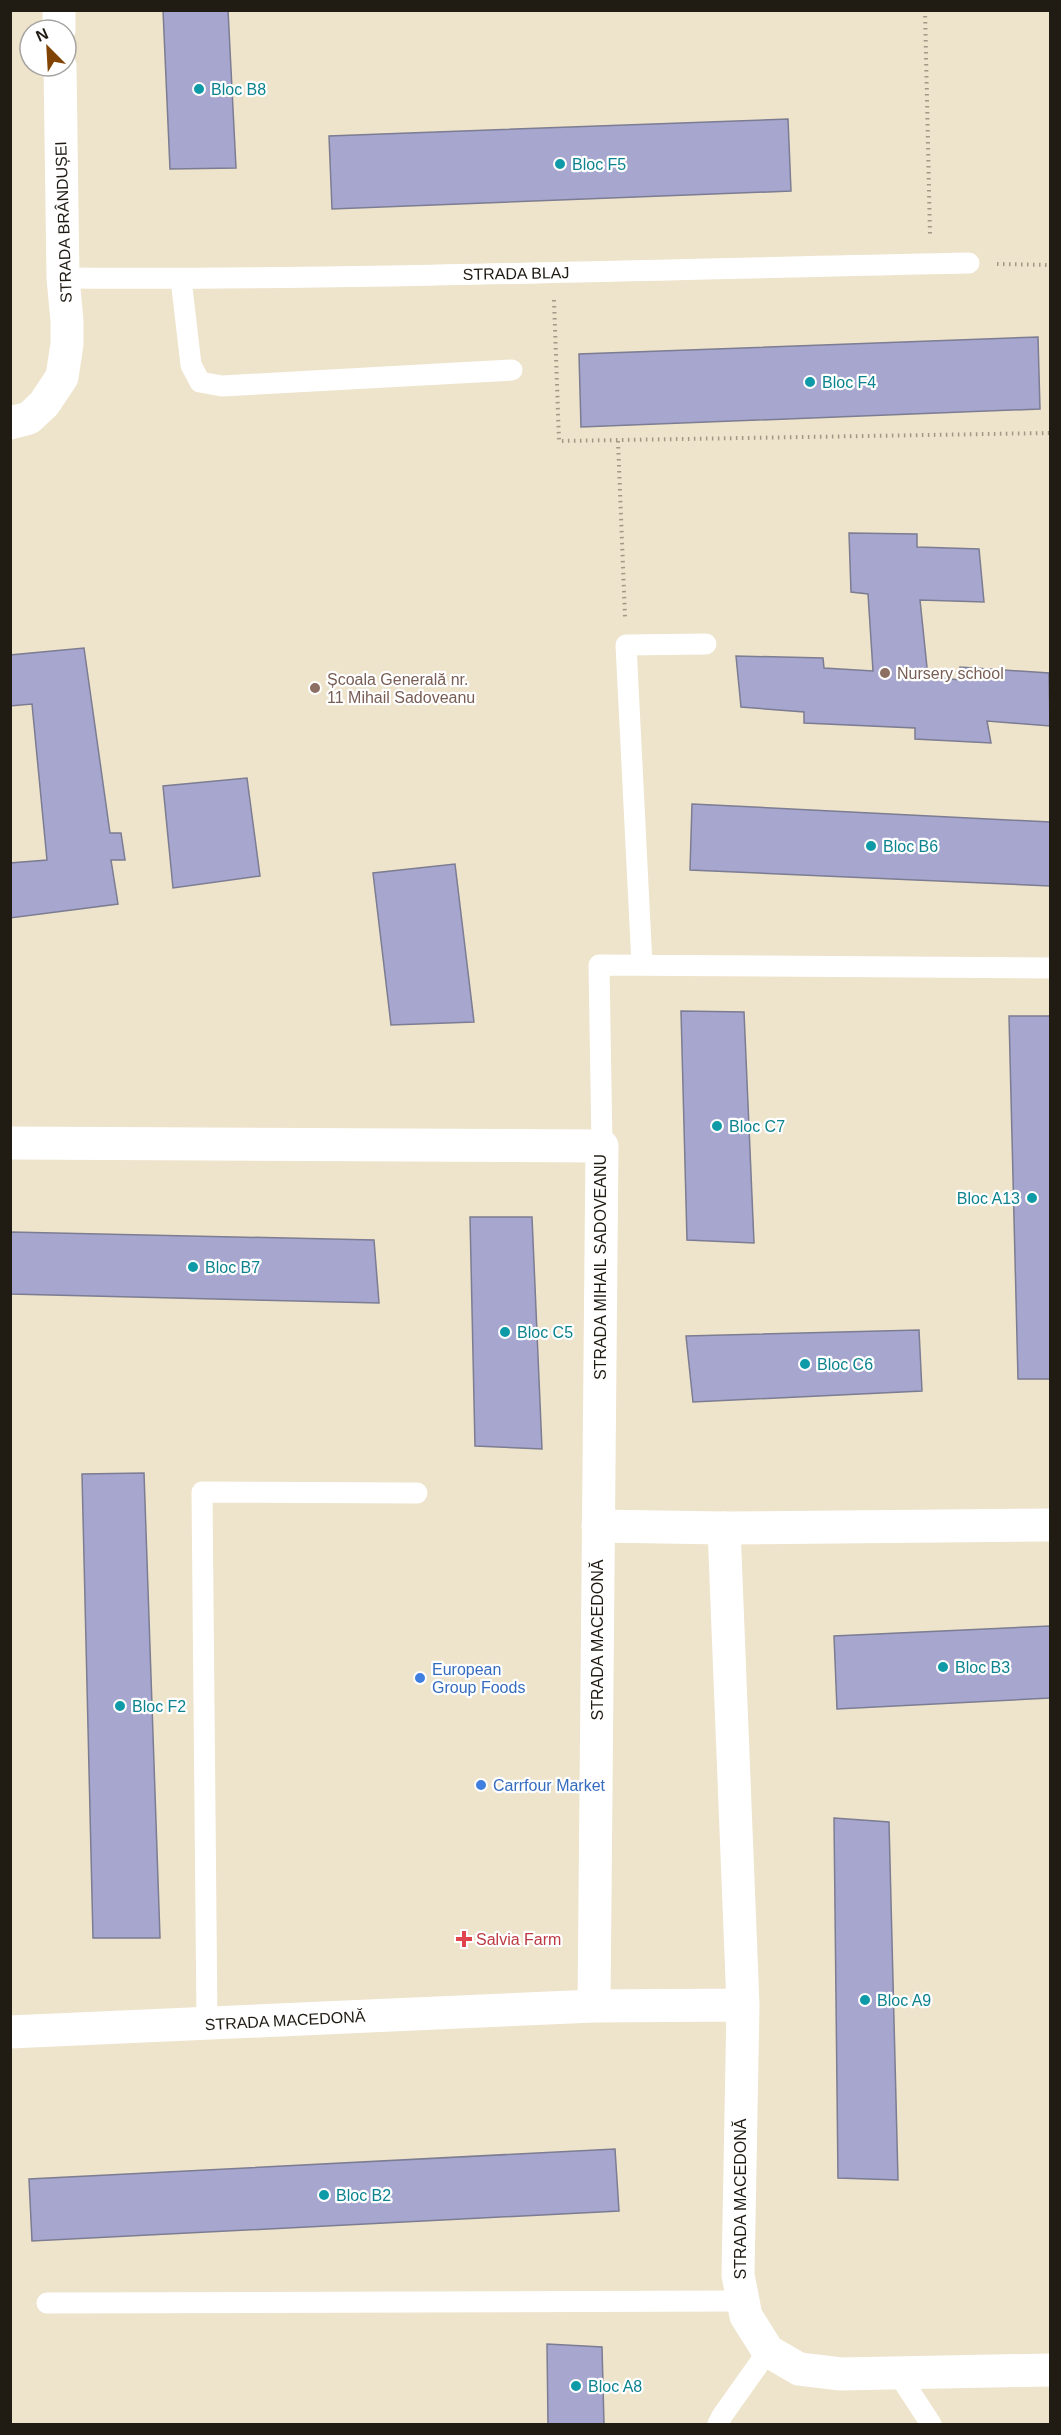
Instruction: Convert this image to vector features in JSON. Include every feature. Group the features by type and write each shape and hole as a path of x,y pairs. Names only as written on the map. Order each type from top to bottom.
{"street":[{"name":"STRADA BRÂNDUȘEI","path":"10,423 29,418 45,404 62,377 67,344 63,278 60,78"},
{"name":"STRADA MIHAIL SADOVEANU","path":"10,1143 602,1146 598,1526"},
{"path":"598,1526 724,1528 1050,1525"},
{"name":"STRADA MACEDONĂ","path":"594,2006 598,1526"},
{"name":"STRADA MACEDONĂ","path":"724,1528 743,2005 738,2275 746,2316 768,2351 799,2369 841,2374 1050,2370"},
{"name":"STRADA MACEDONĂ","path":"10,2032 594,2006 743,2005"}],"lane":[{"name":"STRADA BLAJ","path":"63,278 181,279 554,273 969,263"},
{"path":"181,279 191,365 200,382 222,386 512,370"},
{"path":"642,965 626,645 706,644"},
{"path":"602,1146 599,965 1050,968"},
{"path":"207,2024 202,1492 417,1493"},
{"path":"47,2303 743,2301"},
{"path":"718,2424 768,2351"},
{"path":"897,2372 931,2424"}],"path":[{"path":"925,10 931,264"},
{"path":"969,263 1050,265"},
{"path":"554,273 559,441 1050,434"},
{"path":"618,441 626,645"}],"building":[{"name":"Bloc B8","path":"163,10 228,10 236,168 170,169"},
{"name":"Bloc F5","path":"788,119 791,191 332,209 329,136"},
{"name":"Bloc F4","path":"1038,337 1040,409 581,427 579,354"},
{"path":"849,533 917,534 917,547 979,549 984,602 920,600 928,677 961,680 960,667 1049,673 1050,726 987,721 991,743 915,739 915,728 804,723 804,712 741,707 736,656 823,658 824,668 873,671 868,594 851,592"},
{"path":"84,648 110,833 121,833 125,860 111,860 118,904 10,918 10,863 47,860 32,704 10,706 10,655"},
{"path":"247,778 260,876 173,888 163,786"},
{"name":"Bloc B6","path":"692,804 1050,822 1050,886 690,870"},
{"path":"455,864 474,1022 391,1025 373,873"},
{"name":"Bloc C7","path":"681,1011 744,1012 754,1243 687,1240"},
{"name":"Bloc A13","path":"1009,1016 1050,1016 1050,1379 1018,1379"},
{"name":"Bloc C5","path":"470,1217 532,1217 542,1449 475,1446"},
{"name":"Bloc B7","path":"10,1232 374,1240 379,1303 10,1294"},
{"name":"Bloc C6","path":"919,1330 922,1391 693,1402 686,1336"},
{"name":"Bloc F2","path":"144,1473 160,1938 93,1938 82,1474"},
{"name":"Bloc B3","path":"1050,1626 1050,1698 837,1709 834,1636"},
{"name":"Bloc A9","path":"834,1818 889,1822 898,2180 838,2178"},
{"name":"Bloc B2","path":"615,2149 619,2211 32,2241 29,2179"},
{"name":"Bloc A8","path":"547,2344 602,2347 604,2424 548,2424"}],"place":[{"name":"Bloc B8","path":"199,89"},
{"name":"Bloc F5","path":"560,164"},
{"name":"Bloc F4","path":"810,382"},
{"name":"Nursery school","path":"885,673"},
{"name":"Școala Generală nr. 11 Mihail Sadoveanu","path":"315,688"},
{"name":"Bloc B6","path":"871,846"},
{"name":"Bloc C7","path":"717,1126"},
{"name":"Bloc A13","path":"1032,1198"},
{"name":"Bloc B7","path":"193,1267"},
{"name":"Bloc C5","path":"505,1332"},
{"name":"Bloc C6","path":"805,1364"},
{"name":"Bloc B3","path":"943,1667"},
{"name":"European Group Foods","path":"420,1678"},
{"name":"Bloc F2","path":"120,1706"},
{"name":"Carrfour Market","path":"481,1785"},
{"name":"Salvia Farm","path":"464,1939"},
{"name":"Bloc A9","path":"865,2000"},
{"name":"Bloc B2","path":"324,2195"},
{"name":"Bloc A8","path":"576,2386"}]}
